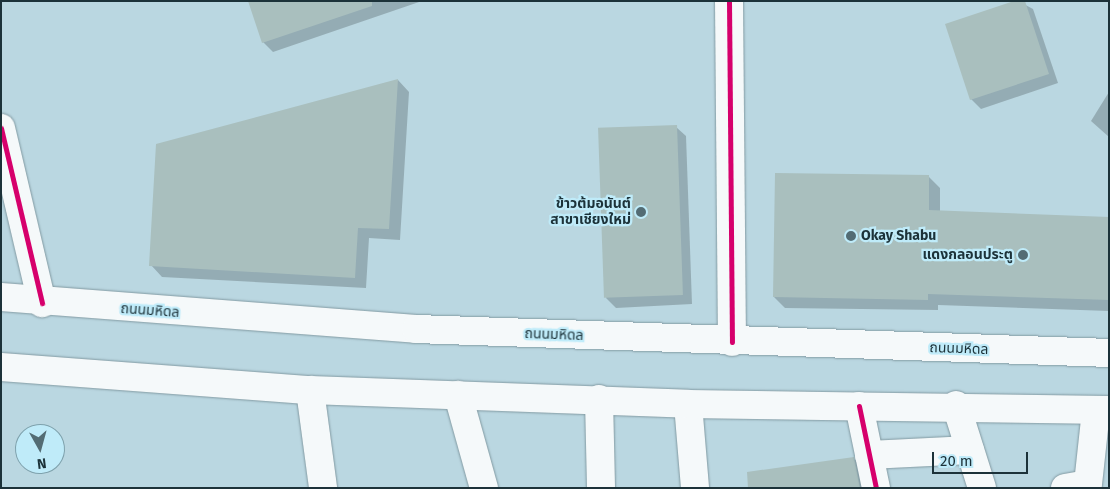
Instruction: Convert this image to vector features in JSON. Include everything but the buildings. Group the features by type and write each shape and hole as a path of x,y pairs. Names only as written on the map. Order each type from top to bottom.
{"main road":[{"path":"732,342 737,3"},
{"path":"1,128 42,303"},
{"name":"ถนนมหิดล","path":"1,297 42,303 416,329 732,342 1109,353"},
{"path":"1,366 310,390 688,404 956,405 1102,410 1080,486"},
{"path":"310,390 323,488"},
{"path":"458,395 484,488"},
{"path":"599,400 601,488"},
{"path":"688,404 695,488"},
{"path":"956,405 982,488"},
{"path":"859,406 876,488"},
{"path":"870,455 970,450"}],"cycle path":[{"path":"729,1 732,342"},
{"path":"1,128 42,303"},
{"path":"859,406 876,488"}],"place":[{"name":"ข้าวต้มอนันต์ สาขาเชียงใหม่","path":"641,212"},
{"name":"Okay Shabu","path":"851,236"},
{"name":"แดงกลอนประตู","path":"1023,255"}]}
